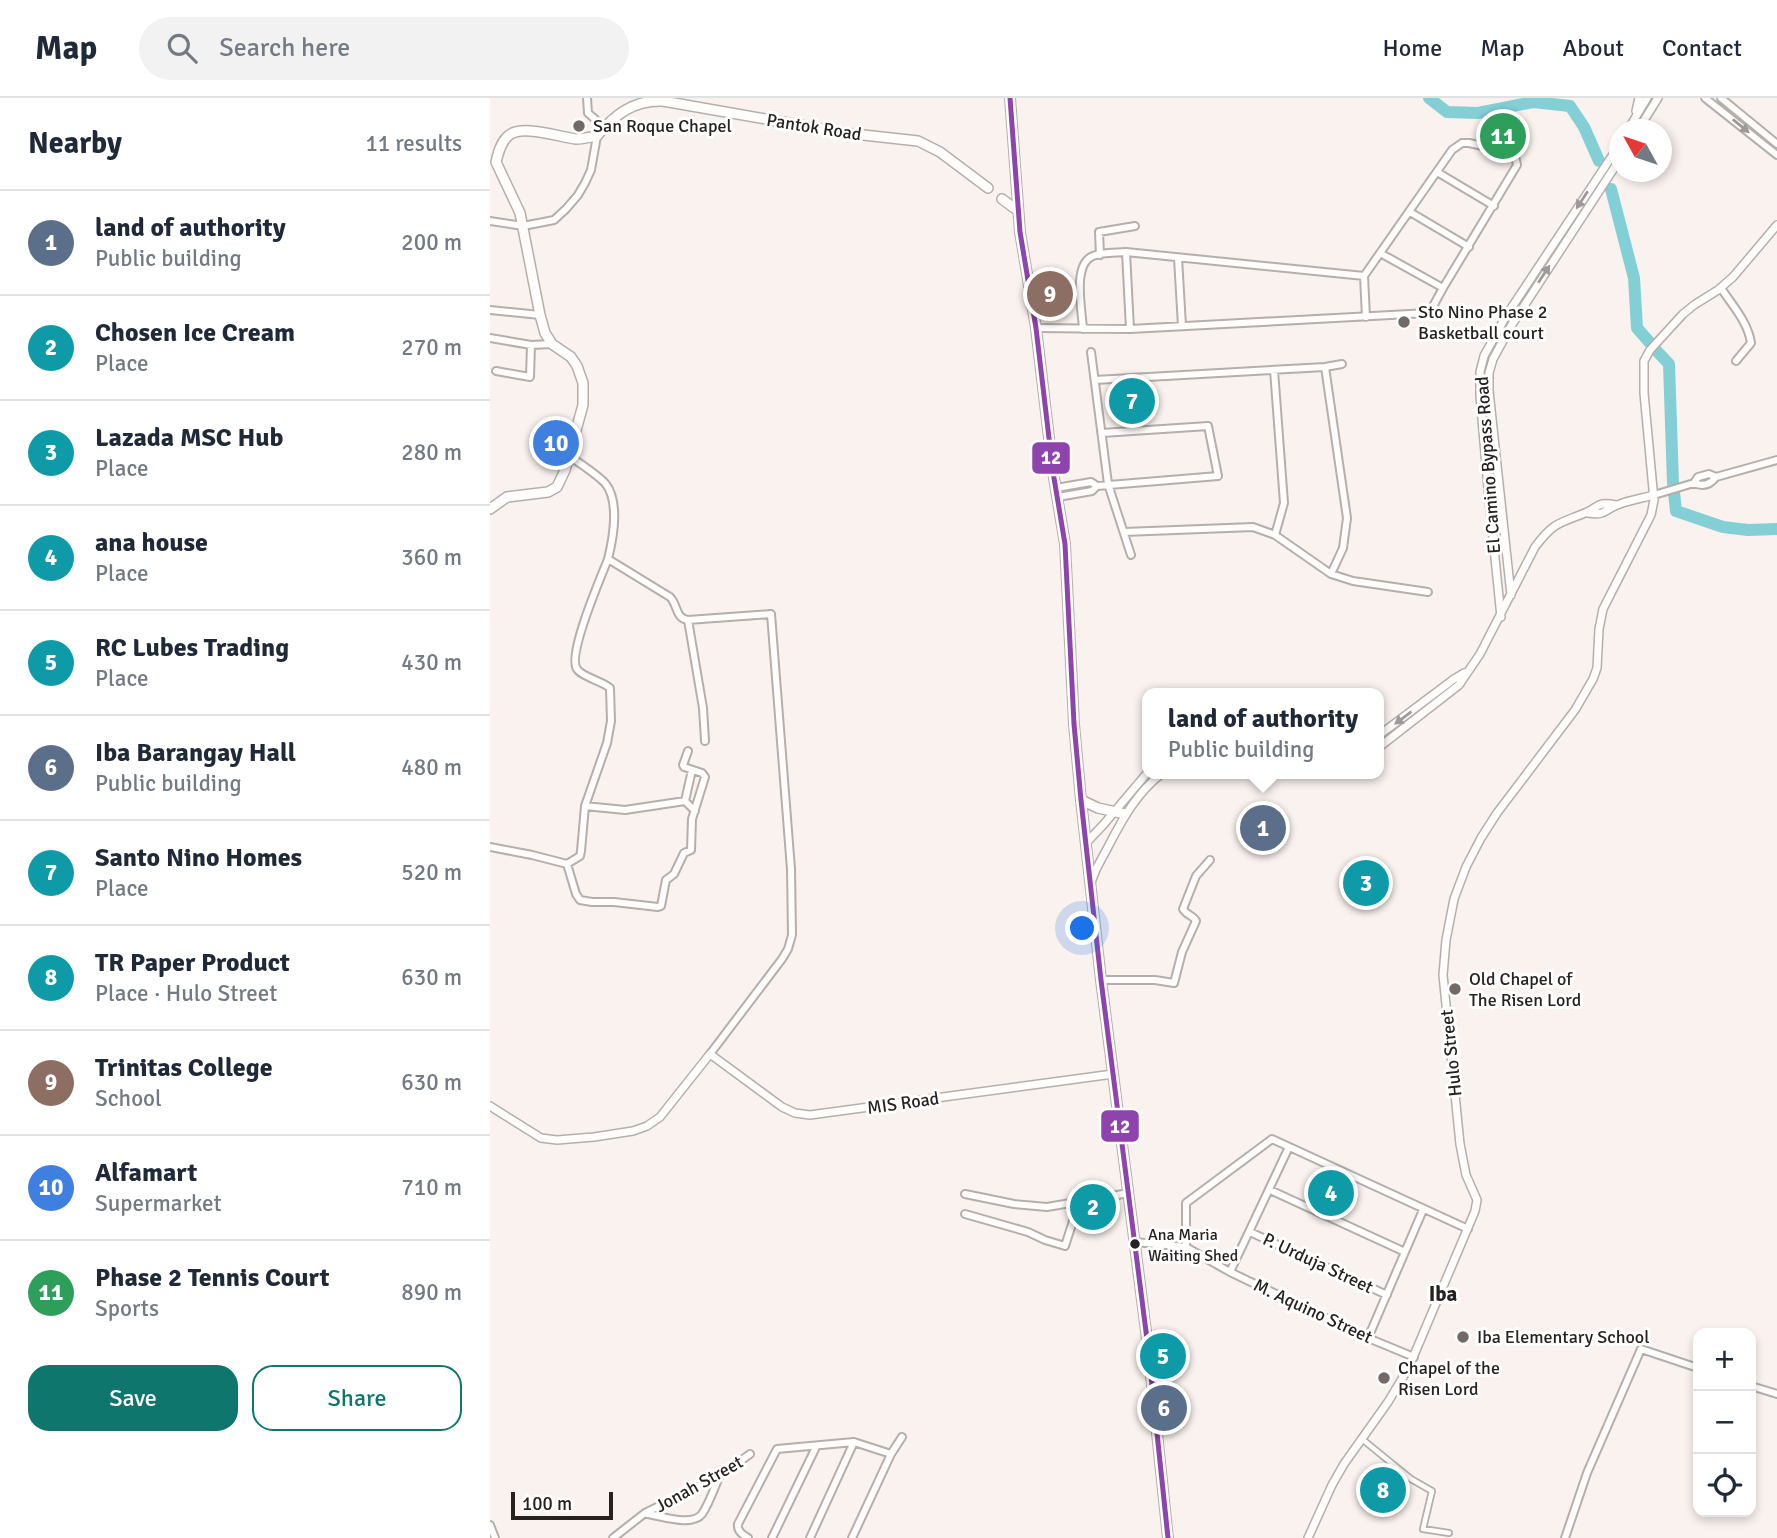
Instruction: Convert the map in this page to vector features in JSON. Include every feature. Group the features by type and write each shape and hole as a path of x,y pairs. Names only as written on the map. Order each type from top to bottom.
{"main road":[{"path":"1010,98 1017,210 1065,544 1073,698 1090,884 1135,1242 1168,1538"},
{"name":"Pantok Road","path":"597,136 604,127 630,107 648,101 663,101 845,133 918,141 940,152 988,188"},
{"path":"490,509 507,497 548,492 559,484 583,405 580,373 571,357 552,344 545,333 517,205 493,162 506,137 517,131 578,139 597,136"},
{"path":"1002,198 1017,210"},
{"path":"1081,800 1098,808 1125,814"}],"street":[{"path":"587,98 588,113 604,127"},
{"path":"1634,119 1639,98"},
{"path":"1634,119 1647,98"},
{"path":"1645,119 1658,98"},
{"path":"1705,98 1777,155"},
{"path":"1721,98 1777,144"},
{"name":"Pantok Road","path":"523,226 554,220 578,195 591,170 597,136"},
{"path":"1036,328 1130,329 1366,317 1428,313 1517,165 1511,152 1469,143 1462,143 1452,150 1364,276 1366,317"},
{"name":"El Camino Bypass Road","path":"1511,595 1489,373 1493,359 1511,326 1609,163"},
{"name":"El Camino Bypass Road","path":"1501,617 1480,372 1485,356 1506,316 1609,170"},
{"path":"1437,172 1494,206"},
{"path":"1409,212 1469,247"},
{"path":"490,221 523,226"},
{"path":"1654,495 1644,393 1644,361 1650,350 1683,314 1733,277 1777,225"},
{"path":"1100,255 1100,232 1135,226"},
{"path":"1083,329 1079,275 1084,262 1093,256 1126,252 1364,276"},
{"path":"1126,252 1130,329"},
{"path":"1380,253 1443,288"},
{"path":"1178,258 1182,326"},
{"path":"1721,288 1746,326 1750,337 1751,343 1736,360"},
{"path":"490,310 540,315"},
{"path":"490,338 531,345 552,344"},
{"path":"496,371 530,377 531,345"},
{"path":"1091,352 1108,484 1131,555"},
{"path":"1095,380 1342,364"},
{"path":"1325,367 1347,518 1343,548 1331,574"},
{"path":"1274,370 1284,503 1275,535"},
{"path":"1480,372 1489,373"},
{"path":"1057,492 1077,494 1108,484 1218,476 1208,426 1102,433"},
{"path":"1484,443 1494,442"},
{"path":"490,847 567,864 580,856 585,806 607,743 611,721 610,688 580,672 575,666 575,659 582,629 613,539 613,499 605,484 569,456"},
{"path":"1384,743 1459,685 1501,617 1535,547 1552,527 1605,503 1616,505 1694,483 1698,477 1709,474 1716,477 1777,460"},
{"path":"1057,492 1091,482 1097,486"},
{"path":"1076,485 1077,494"},
{"name":"Hulo Street","path":"1308,1538 1332,1485 1401,1382 1414,1357 1475,1211 1477,1200 1466,1175 1460,1144 1443,975 1454,899 1481,838 1593,680 1597,668 1598,629 1603,609 1647,524 1654,495"},
{"path":"1124,532 1253,527 1275,535 1331,574 1353,581 1428,592"},
{"path":"1494,555 1506,554"},
{"path":"490,1106 541,1138 556,1140 634,1131 647,1126 660,1116 710,1054 788,950 792,935 791,869 771,614 685,620 670,597 608,559"},
{"path":"1507,567 1522,572"},
{"path":"688,620 703,708 705,741"},
{"path":"1384,732 1468,671"},
{"path":"567,864 580,900 661,906 666,880 674,874 684,853 691,850 692,819 705,777 702,773 684,767 688,751"},
{"path":"685,801 692,770"},
{"path":"1086,843 1142,778"},
{"path":"1090,884 1125,814 1155,779"},
{"path":"585,806 625,810 685,801"},
{"path":"685,801 695,811"},
{"path":"1101,980 1155,980 1174,983 1182,952 1196,921 1183,909 1196,876 1210,860"},
{"name":"MIS Road","path":"710,1054 782,1107 810,1115 1113,1074"},
{"path":"1186,1247 1186,1203 1272,1139 1468,1229"},
{"path":"1230,1272 1289,1147"},
{"path":"1270,1190 1405,1252"},
{"path":"965,1194 1014,1204 1047,1207 1129,1193"},
{"path":"965,1214 1065,1246 1074,1217 1072,1203"},
{"path":"1368,1338 1423,1210"},
{"name":"P. Urduja Street","path":"1250,1232 1387,1295"},
{"name":"M. Aquino Street","path":"1135,1242 1186,1247 1230,1272 1414,1357"},
{"path":"1565,1538 1587,1473 1641,1349 1693,1366"},
{"path":"1756,1387 1777,1394"},
{"path":"852,1538 891,1454 902,1437"},
{"path":"1361,1439 1411,1479 1432,1491 1423,1529 1449,1533"},
{"path":"748,1538 740,1532 738,1524 778,1449 854,1442 891,1454"},
{"path":"810,1538 854,1442"},
{"path":"772,1538 816,1447"},
{"name":"Jonah Street","path":"613,1538 645,1513 720,1476 750,1454"},
{"path":"645,1513 694,1520 701,1515 720,1476"}],"shaded area":[{"path":"1487,125 1521,134 1518,147 1484,139"}],"waterway":[{"path":"1429,98 1447,112 1478,113 1533,102 1570,106 1584,127 1599,161"},
{"path":"1611,189 1634,278 1637,328 1651,344"},
{"path":"1654,348 1669,364 1676,511 1723,527 1777,529"}],"transit line":[{"name":"12","path":"1010,98 1020,232 1036,328 1053,472 1065,544 1074,724 1081,800 1148,1347 1168,1538"}],"place":[{"name":"San Roque Chapel","path":"579,126"},
{"name":"Phase 2 Tennis Court","path":"1503,136"},
{"name":"Trinitas College","path":"1050,294"},
{"name":"Sto Nino Phase 2 Basketball court","path":"1404,322"},
{"name":"Santo Nino Homes","path":"1132,401"},
{"name":"Alfamart","path":"556,443"},
{"name":"land of authority","path":"1263,828"},
{"name":"Lazada MSC Hub","path":"1366,883"},
{"name":"Old Chapel of The Risen Lord","path":"1455,989"},
{"name":"ana house","path":"1331,1193"},
{"name":"Chosen Ice Cream","path":"1093,1207"},
{"name":"Ana Maria Waiting Shed","path":"1135,1244"},
{"name":"Iba Elementary School","path":"1463,1337"},
{"name":"RC Lubes Trading","path":"1163,1356"},
{"name":"Chapel of the Risen Lord","path":"1384,1378"},
{"name":"Iba Barangay Hall","path":"1164,1408"},
{"name":"TR Paper Product","path":"1383,1490"}],"district":[{"name":"Iba","path":"1443,1294"}]}
